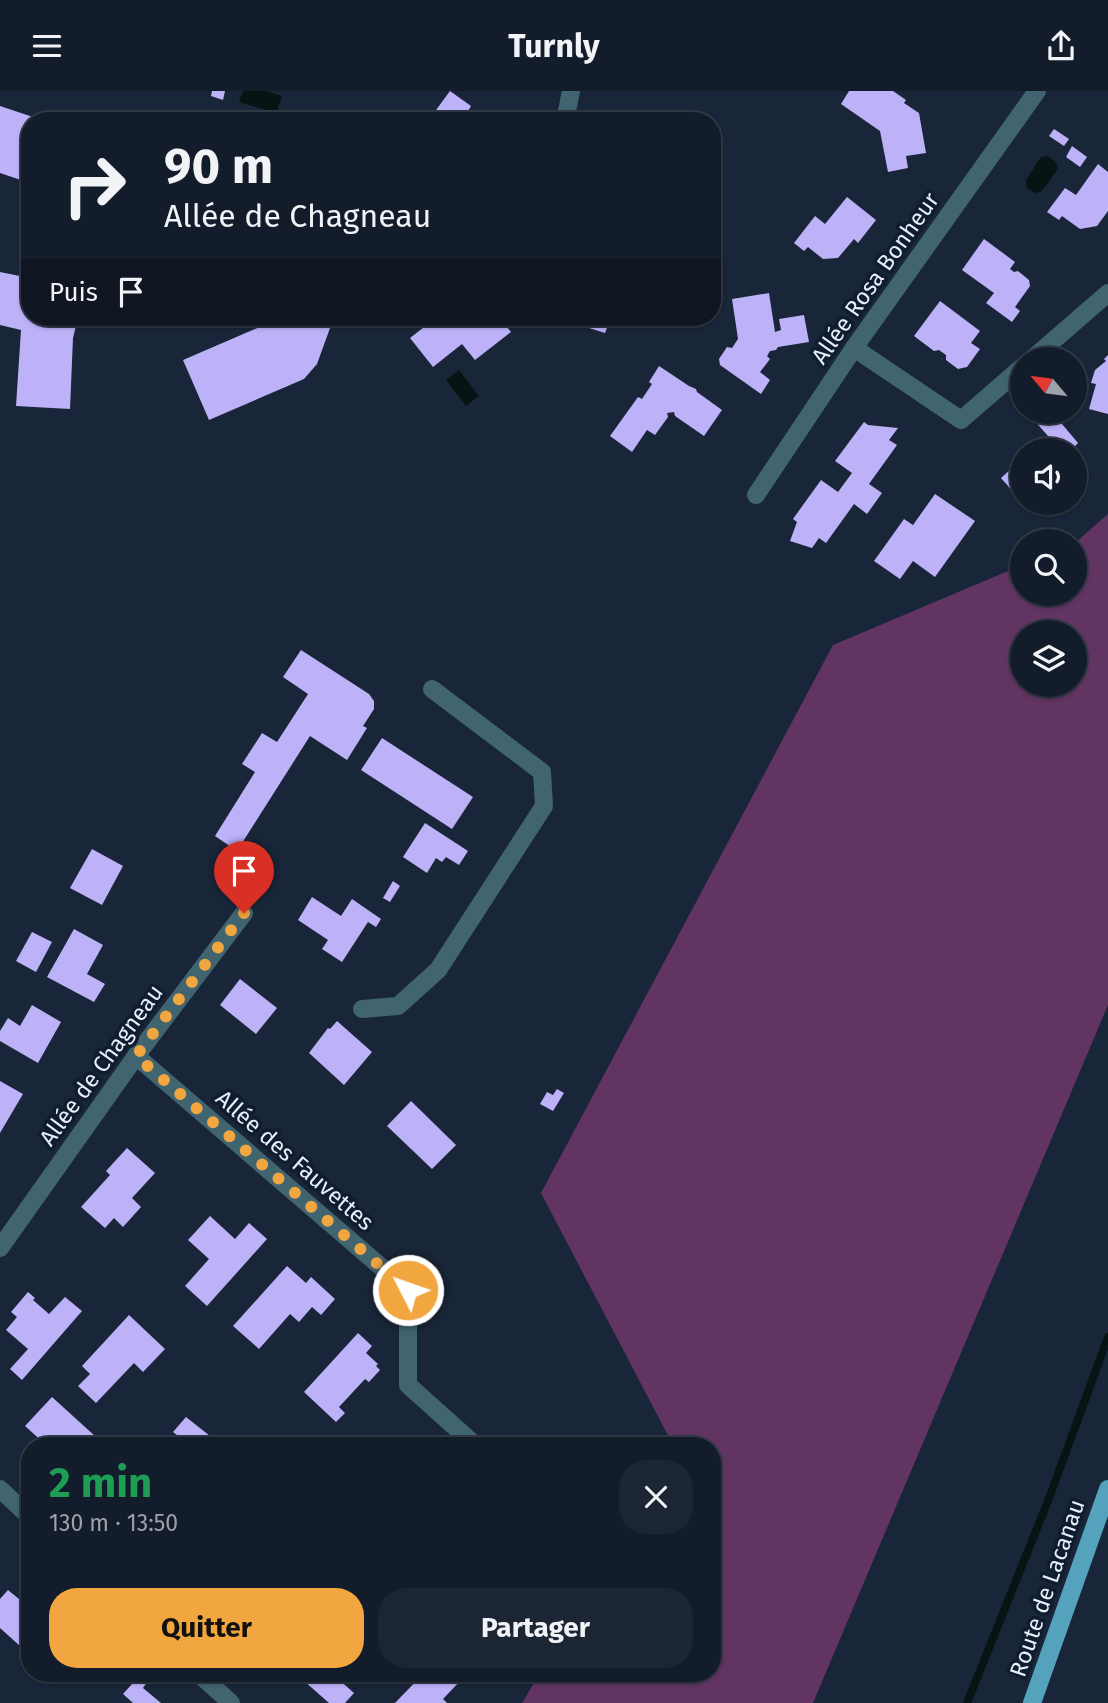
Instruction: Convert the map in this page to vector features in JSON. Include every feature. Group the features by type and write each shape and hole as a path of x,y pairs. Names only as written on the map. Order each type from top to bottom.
{"main road":[{"name":"Route de Lacanau","path":"1032,1703 1108,1489"}],"street":[{"path":"567,112 571,91"},
{"name":"Allée Rosa Bonheur","path":"756,495 854,348 1037,91"},
{"path":"1045,347 1108,293"},
{"path":"854,348 961,420 1010,377"},
{"path":"362,1009 398,1006 439,970 544,806 542,772 432,689"},
{"name":"Allée de Chagneau","path":"0,1248 136,1056 244,913"},
{"name":"Allée des Fauvettes","path":"136,1056 408,1290 408,1385 466,1437"},
{"path":"0,1489 21,1509"},
{"path":"208,1682 231,1703"}],"shaded area":[{"path":"243,91 266,91 282,96 276,112 239,102"},
{"path":"1048,156 1056,162 1058,169 1042,191 1035,193 1027,188 1026,180 1041,157"},
{"path":"459,370 479,396 466,406 446,380"},
{"path":"1108,514 1108,1005 813,1703 522,1703 535,1682 721,1682 721,1437 669,1437 541,1193 833,645 1010,570 1010,606 1087,606 1087,532"}],"building":[{"path":"212,91 225,91 223,100 211,96"},
{"path":"450,91 471,106 468,112 435,112"},
{"path":"849,91 893,91 906,100 904,103 919,113 926,153 906,156 908,168 888,172 880,131 841,104"},
{"path":"0,106 21,113 21,180 0,173"},
{"path":"1054,129 1069,139 1064,146 1049,136"},
{"path":"1072,146 1087,157 1080,167 1066,157"},
{"path":"1098,164 1108,172 1108,211 1097,226 1080,229 1062,216 1059,220 1047,212 1065,188 1076,195"},
{"path":"847,197 876,220 858,243 854,239 838,258 823,259 808,247 804,251 794,243 815,216 825,224"},
{"path":"984,239 1015,262 1010,269 1018,271 1029,280 1030,286 1015,307 1020,311 1012,322 986,303 994,293 962,270"},
{"path":"0,272 21,276 21,326 76,326 70,409 16,406 21,330 0,325"},
{"path":"769,293 775,332 781,330 779,319 804,315 809,342 770,351 767,356 770,359 760,372 770,380 761,394 720,365 719,359 727,347 732,348 738,339 732,299"},
{"path":"940,301 980,331 971,343 980,349 967,367 958,369 946,360 946,355 939,350 934,351 914,336"},
{"path":"262,326 331,326 317,364 304,379 209,420 183,360"},
{"path":"425,326 506,326 511,332 475,360 462,344 433,367 410,338"},
{"path":"583,326 608,326 605,333"},
{"path":"1108,355 1108,414 1089,409 1096,384 1091,383 1095,370 1106,361 1104,359"},
{"path":"659,366 696,389 722,410 704,436 675,416 674,412 667,413 668,417 655,435 647,430 632,452 610,436 638,397 642,399"},
{"path":"864,422 868,425 898,428 889,440 897,445 869,484 882,493 867,514 854,504 826,543 819,538 812,548 790,541 797,522 793,519 821,480 838,492 852,473 835,461"},
{"path":"1037,424 1062,424 1074,438 1046,438 1048,436"},
{"path":"1010,470 1010,488 1001,478"},
{"path":"935,494 975,521 935,577 913,561 900,579 874,561 904,519 913,525"},
{"path":"301,650 369,694 374,701 374,709 363,726 367,728 347,760 310,736 237,851 215,836 255,772 242,764 262,733 277,742 308,694 283,677"},
{"path":"382,738 473,797 452,829 361,770"},
{"path":"425,823 468,851 459,865 446,857 442,862 436,858 427,873 403,857"},
{"path":"92,849 123,866 102,905 70,888"},
{"path":"393,881 400,886 390,902 383,898"},
{"path":"312,897 341,916 352,899 381,919 376,927 368,922 342,962 322,949 328,940 298,920"},
{"path":"74,929 103,945 87,974 105,984 94,1002 47,977"},
{"path":"32,932 52,942 36,972 16,961"},
{"path":"240,979 277,1008 256,1034 220,1005"},
{"path":"32,1005 61,1022 38,1063 0,1041 0,1031 8,1018 20,1026"},
{"path":"337,1021 372,1052 344,1085 309,1053 328,1028"},
{"path":"0,1081 23,1094 0,1133"},
{"path":"557,1089 564,1093 553,1111 540,1104 547,1092 553,1095"},
{"path":"411,1101 456,1145 432,1169 387,1126"},
{"path":"127,1148 155,1173 132,1198 141,1207 123,1227 114,1218 105,1228 81,1207 110,1175 106,1171"},
{"path":"210,1216 235,1239 249,1223 267,1239 207,1306 185,1286 209,1259 188,1240"},
{"path":"287,1266 306,1283 311,1277 335,1299 321,1315 312,1307 299,1322 290,1314 259,1349 233,1326"},
{"path":"28,1292 49,1314 65,1297 82,1311 22,1380 10,1369 28,1349 6,1330 17,1317 11,1312"},
{"path":"129,1315 165,1349 143,1372 134,1363 96,1403 78,1386 90,1374 82,1366"},
{"path":"358,1333 372,1346 366,1353 378,1364 376,1366 380,1370 369,1382 365,1379 339,1407 345,1413 336,1422 304,1392"},
{"path":"52,1397 96,1437 37,1437 25,1426"},
{"path":"186,1417 210,1436 180,1437 173,1432"},
{"path":"8,1590 21,1601 21,1647 0,1628 0,1599"},
{"path":"134,1682 147,1682 143,1688 161,1703 133,1703 123,1694"},
{"path":"305,1682 342,1682 354,1693 345,1703 329,1703"},
{"path":"415,1682 459,1682 443,1699 447,1703 395,1703"}],"waterway":[{"path":"967,1703 1048,1501 1108,1337"}],"route":[{"path":"244,913 136,1056 408,1290"}]}
